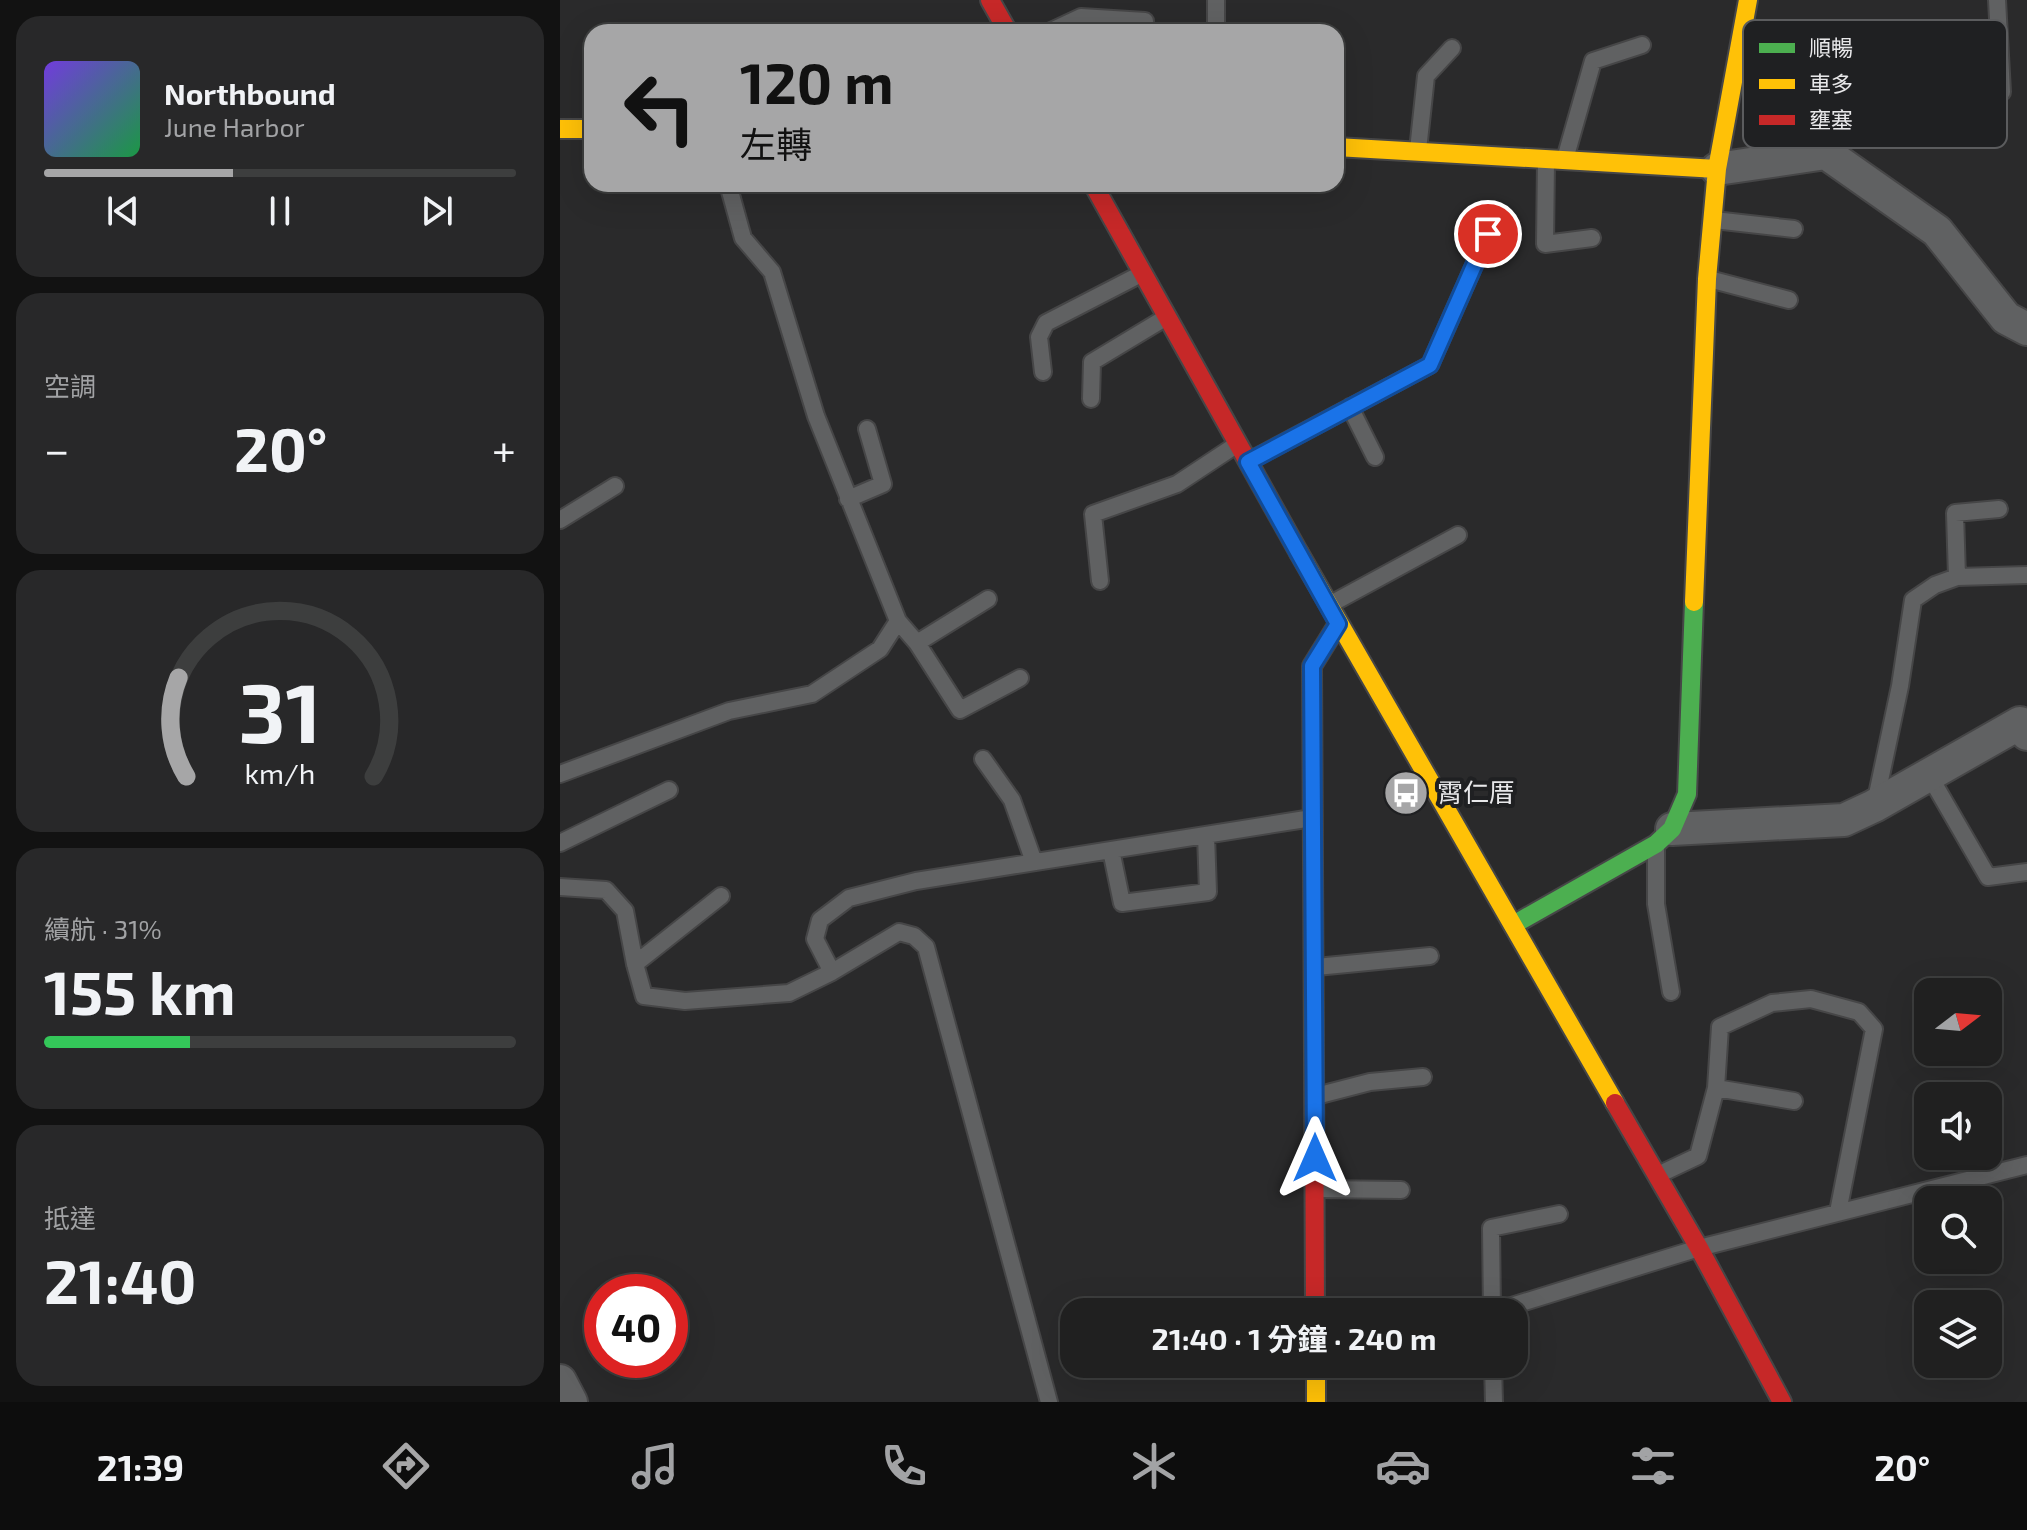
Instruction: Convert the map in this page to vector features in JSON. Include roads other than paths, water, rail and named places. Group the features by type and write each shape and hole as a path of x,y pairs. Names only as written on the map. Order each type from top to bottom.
{"street":[{"path":"990,0 1004,24"},
{"path":"1744,20 1748,0"},
{"path":"1664,836 1687,794 1707,279 1717,169 1743,27"},
{"path":"560,129 584,129"},
{"path":"1344,147 1717,169 1826,153 1937,231 2006,318 2027,329"},
{"path":"1097,192 1338,624 1699,1248 1782,1402"},
{"path":"1315,1298 1312,666 1338,624"},
{"path":"1513,925 1664,836 1844,820 2020,723 2027,734"},
{"path":"1316,1402 1318,1378"}],"lane":[{"path":"1216,0 1216,24"},
{"path":"1997,0 1998,20"},
{"path":"1066,24 1081,17 1145,21"},
{"path":"1592,238 1545,244 1555,160 1593,61 1642,45"},
{"path":"1418,152 1426,76 1452,48"},
{"path":"730,192 743,238 772,272 816,416 898,621 917,643 960,710 1020,678"},
{"path":"1713,220 1794,229"},
{"path":"1248,462 1430,365 1488,234"},
{"path":"1043,372 1039,337 1046,323 1143,273"},
{"path":"1707,279 1789,300"},
{"path":"1091,399 1092,362 1167,317"},
{"path":"1350,407 1375,457"},
{"path":"848,499 883,484 867,429"},
{"path":"1100,581 1093,514 1177,484 1237,444"},
{"path":"560,520 615,486"},
{"path":"1957,577 1955,513 1999,509"},
{"path":"1328,606 1458,535"},
{"path":"1874,806 1900,686 1913,600 1935,585 1957,577 2027,575"},
{"path":"917,643 988,599"},
{"path":"560,774 729,711 812,694 880,649 898,621"},
{"path":"983,759 1012,800 1034,862"},
{"path":"1929,775 1988,877 2027,872"},
{"path":"560,843 669,790"},
{"path":"832,972 815,939 820,920 849,898 916,881 1313,818"},
{"path":"1111,850 1122,903 1208,892 1206,835"},
{"path":"1664,836 1656,904 1671,992"},
{"path":"560,887 606,890 625,911 644,996 685,1001 789,993 832,972 899,932 914,936 926,947 1049,1402"},
{"path":"635,964 721,896"},
{"path":"1314,967 1430,956"},
{"path":"1658,1176 1698,1156 1716,1088 1720,1027 1772,1003 1811,999 1859,1012 1874,1029 1838,1212"},
{"path":"1314,1097 1370,1082 1423,1077"},
{"path":"1716,1088 1794,1101"},
{"path":"1528,1301 1699,1248 2027,1165"},
{"path":"1315,1189 1401,1190"},
{"path":"1492,1298 1491,1228 1559,1214"},
{"path":"1493,1378 1494,1402"}],"place":[{"name":"霄仁厝","path":"1406,793"}]}
